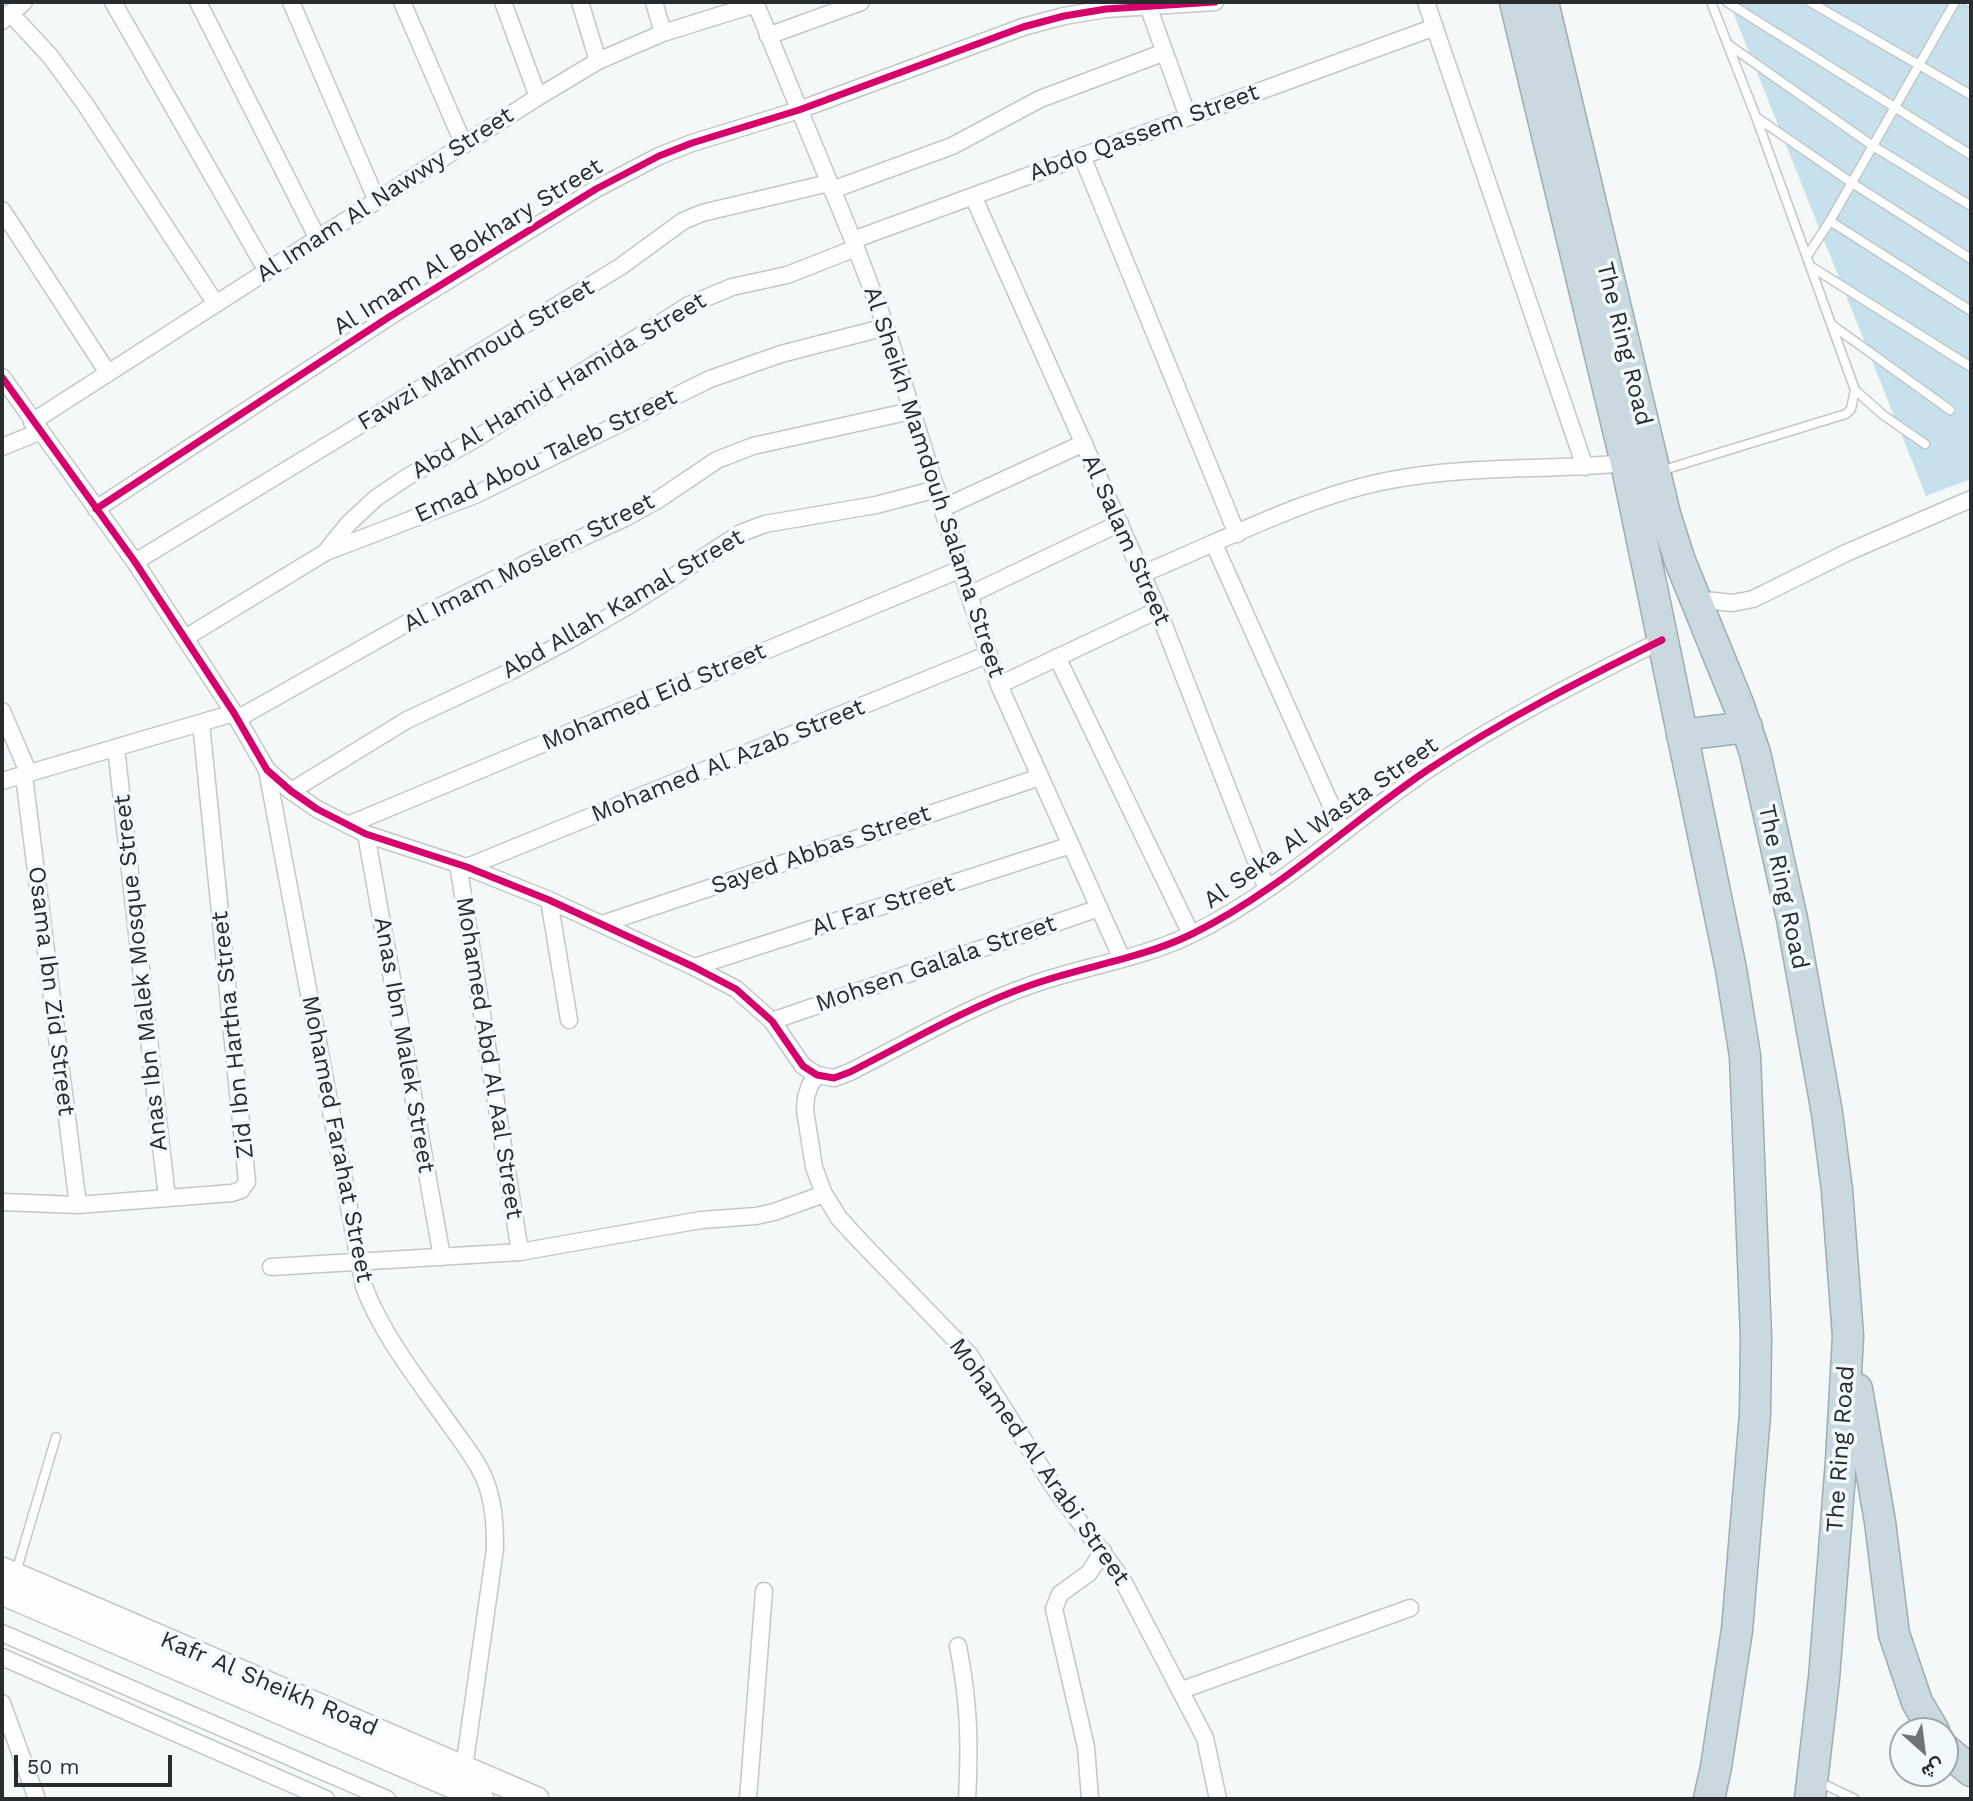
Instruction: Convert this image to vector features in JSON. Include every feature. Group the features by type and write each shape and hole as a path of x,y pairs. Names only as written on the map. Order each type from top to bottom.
{"highway":[{"name":"The Ring Road","path":"1515,2 1611,346 1695,599 1755,753 1792,919 1827,1113 1837,1191 1848,1336 1824,1678 1811,1789"},
{"name":"The Ring Road","path":"1543,2 1611,346 1626,463 1731,969 1745,1056 1756,1337 1755,1414 1737,1630 1709,1799"},
{"path":"1682,735 1747,727"},
{"path":"1848,1336 1880,1522 1894,1634 1917,1702 1926,1717"}],"street":[{"path":"24,2 6,17 50,55 216,304"},
{"path":"113,2 267,271"},
{"path":"198,2 317,239"},
{"path":"291,2 377,201"},
{"path":"402,2 464,145"},
{"path":"503,2 538,97"},
{"path":"580,2 598,61"},
{"path":"654,2 663,33"},
{"path":"768,36 861,2"},
{"name":"Al Imam Al Bokhary Street","path":"96,509 389,317 617,177 692,143 799,110 1023,27 1106,9 1215,2"},
{"path":"1426,2 1585,467"},
{"name":"Al Imam Al Nawwy Street","path":"2,447 36,427 108,373 598,61 663,33 755,3"},
{"name":"Al Sheikh Mamdouh Salama Street","path":"755,3 855,244 886,327 999,685 1122,959"},
{"path":"1148,6 1188,117"},
{"name":"Abdo Qassem Street","path":"855,244 973,196 1435,27"},
{"name":"Fawzi Mahmoud Street","path":"135,562 620,267 683,221 702,213 831,187 952,146 1040,99 1165,52"},
{"path":"1082,156 1237,534"},
{"name":"Al Salam Street","path":"973,196 1158,610 1268,890"},
{"path":"2,210 108,373"},
{"name":"Abd Al Hamid Hamida Street","path":"326,552 349,523 376,498 689,305 732,287 787,275 855,244"},
{"name":"Emad Abou Taleb Street","path":"185,638 326,552 475,495 710,379 781,354 886,327"},
{"path":"2,377 135,562 267,770 290,790 366,834 463,865 549,900 736,989 772,1021 803,1066 817,1075"},
{"name":"Al Imam Moslem Street","path":"2,781 201,723 235,716 409,622 531,561 625,519 717,460 753,446 911,411"},
{"path":"943,508 1084,443"},
{"path":"1142,574 1342,493 1390,480 1440,472 1626,463"},
{"name":"Abd Allah Kamal Street","path":"290,790 407,720 505,674 569,640 631,604 741,533 765,524 876,506 937,489"},
{"path":"1695,599 1733,603 1753,599 1846,553 1971,499"},
{"path":"969,595 1120,523"},
{"path":"1214,544 1343,832"},
{"name":"Mohamed Eid Street","path":"348,825 961,569"},
{"path":"999,685 1158,610"},
{"name":"Al Seka Al Wasta Street","path":"817,1075 834,1077 850,1072 983,1004 1021,988 1122,959 1191,934 1268,890 1426,771 1514,716 1662,640"},
{"name":"Mohamed Al Azab Street","path":"463,865 989,654"},
{"path":"1058,657 1191,934"},
{"name":"Osama Ibn Zid Street","path":"2,711 27,775 78,1205"},
{"name":"Zid Ibn Hartha Street","path":"2,1202 78,1205 167,1198 232,1192 241,1190 247,1182 201,723"},
{"name":"Anas Ibn Malek Mosque Street","path":"116,748 167,1198"},
{"name":"Mohamed Farahat Street","path":"267,770 364,1287 372,1309 387,1334 470,1453 485,1480 495,1517 495,1549 464,1768"},
{"name":"Sayed Abbas Street","path":"602,924 1040,776"},
{"name":"Anas Ibn Malek Street","path":"366,834 442,1257"},
{"name":"Al Far Street","path":"694,967 1071,845"},
{"name":"Mohamed Abd Al Aal Street","path":"463,865 520,1252"},
{"path":"549,900 569,1020"},
{"name":"Mohsen Galala Street","path":"772,1021 1099,908"},
{"name":"Mohamed Al Arabi Street","path":"817,1075 810,1085 805,1110 814,1167 824,1194 839,1218 969,1354 1054,1486 1122,1579 1205,1738 1218,1799"},
{"path":"271,1267 520,1252 691,1221 756,1216 824,1194"},
{"path":"1090,1799 1086,1747 1054,1609 1060,1594 1089,1573 1103,1551"},
{"name":"Kafr Al Sheikh Road","path":"6,1583 274,1698 482,1799"},
{"path":"748,1799 764,1591"},
{"path":"1182,1690 1410,1608"},
{"path":"326,1799 2,1657 7,1635 387,1799"},
{"path":"958,1646 967,1690 970,1734 967,1799"},
{"name":"Kafr Al Sheikh Road","path":"274,1698 464,1768 537,1799"},
{"path":"2,1703 9,1745 37,1799"}],"lane":[{"path":"1711,2 1756,117 1855,390 1883,415 1925,444"},
{"path":"1727,2 1971,155"},
{"path":"1810,2 1971,95"},
{"path":"1807,256 1830,221 1955,2"},
{"path":"1728,44 1873,146 1971,206"},
{"path":"1756,117 1852,183 1971,259"},
{"path":"1830,221 1971,312"},
{"path":"1810,266 1971,367"},
{"path":"1832,325 1950,410"},
{"path":"1655,472 1846,414 1851,409 1855,390"},
{"path":"6,1583 56,1437"},
{"path":"1811,1789 1856,1799"}],"shaded area":[{"path":"1729,2 1971,2 1971,479 1926,496"}],"cycle path":[{"path":"96,509 389,317 596,189 659,156 799,110 1023,27 1106,9 1215,2"},
{"path":"2,377 135,562 234,713 267,770 291,791 317,809 366,834 467,867 549,900 736,989 772,1021 803,1066 817,1075 834,1078 1008,994 1051,978 1153,950 1192,934 1224,917 1283,878 1397,791 1454,753 1542,702 1662,640"}]}
